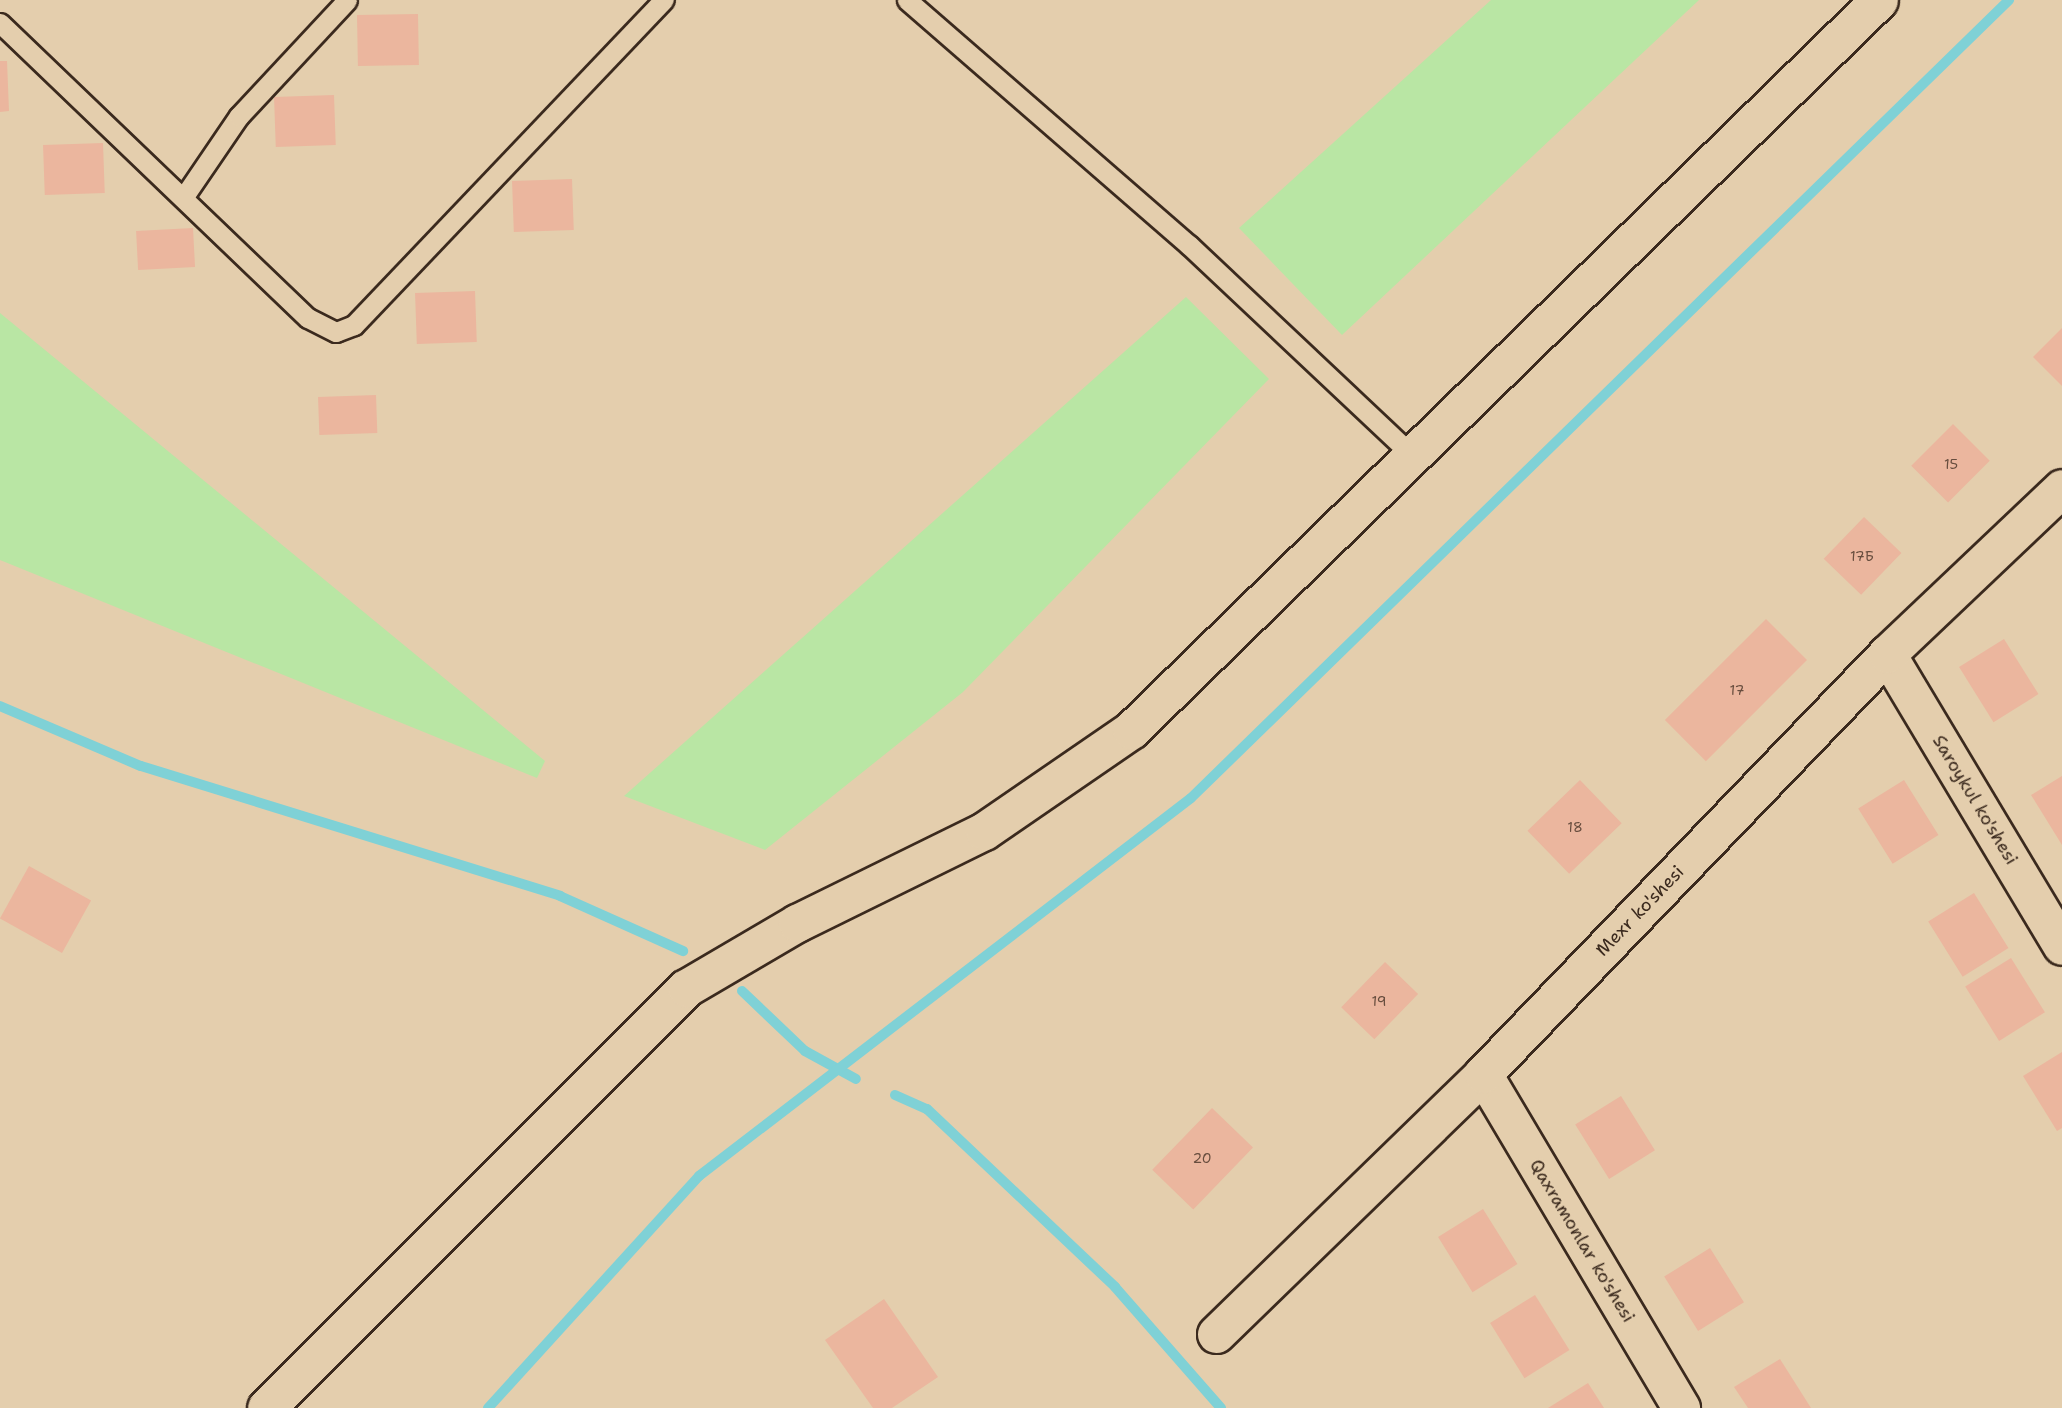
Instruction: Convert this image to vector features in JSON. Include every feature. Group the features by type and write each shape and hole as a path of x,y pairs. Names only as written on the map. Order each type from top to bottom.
{"street":[{"path":"266,1408 686,988 797,923 984,831 1131,730 1414,457 1879,0"},
{"name":"Mexr ko'shesi","path":"1216,1334 1483,1074 1887,654 2062,488"},
{"name":"Saroykul ko'shesi","path":"1887,654 2062,946"},
{"name":"Qaxramonlar ko'shesi","path":"1483,1074 1681,1408"}],"lane":[{"path":"183,198 239,116 347,0"},
{"path":"0,23 308,318 336,332 354,325 664,0"},
{"path":"907,0 1189,245 1414,457"}],"green space":[{"path":"1491,0 1699,0 1342,335 1239,228"},
{"path":"1186,297 1269,379 963,692 765,850 624,796"},
{"path":"0,313 545,761 537,778 0,560"}],"building":[{"path":"418,14 419,65 358,66 357,15"},
{"path":"0,61 7,61 9,111 0,112"},
{"path":"334,95 336,145 276,147 274,97"},
{"path":"103,143 105,193 45,195 43,145"},
{"path":"572,179 574,230 514,232 512,181"},
{"path":"193,228 195,267 138,270 136,231"},
{"path":"475,291 477,342 417,344 415,293"},
{"path":"2062,328 2062,386 2033,357"},
{"path":"376,395 377,433 319,435 318,397"},
{"path":"1953,424 1990,461 1948,502 1911,466"},
{"path":"1864,517 1901,553 1861,595 1824,559"},
{"path":"1766,619 1807,660 1706,761 1665,720"},
{"path":"2004,639 2038,694 1993,722 1959,667"},
{"path":"2062,776 2062,845 2031,795"},
{"path":"1580,780 1622,823 1569,874 1527,831"},
{"path":"1904,780 1938,835 1893,864 1858,809"},
{"path":"29,866 91,900 62,953 0,919"},
{"path":"1974,893 2008,948 1963,977 1928,922"},
{"path":"2011,958 2045,1012 1999,1041 1965,987"},
{"path":"1385,962 1418,994 1374,1039 1341,1007"},
{"path":"2062,1052 2062,1128 2057,1131 2023,1076"},
{"path":"1621,1096 1655,1150 1609,1179 1575,1125"},
{"path":"1212,1108 1253,1148 1193,1209 1152,1170"},
{"path":"1483,1209 1517,1264 1472,1292 1438,1237"},
{"path":"1710,1248 1744,1302 1698,1331 1664,1277"},
{"path":"1535,1295 1569,1350 1524,1378 1490,1323"},
{"path":"884,1299 938,1377 892,1408 873,1408 825,1340"},
{"path":"1780,1359 1811,1408 1748,1408 1734,1387"},
{"path":"1588,1383 1604,1408 1548,1408"}],"waterway":[{"path":"488,1408 699,1176 1191,798 2009,0"},
{"path":"0,706 141,766 560,896 683,951"},
{"path":"742,991 805,1051 856,1079"},
{"path":"895,1095 927,1109 1115,1287 1221,1408"}]}
